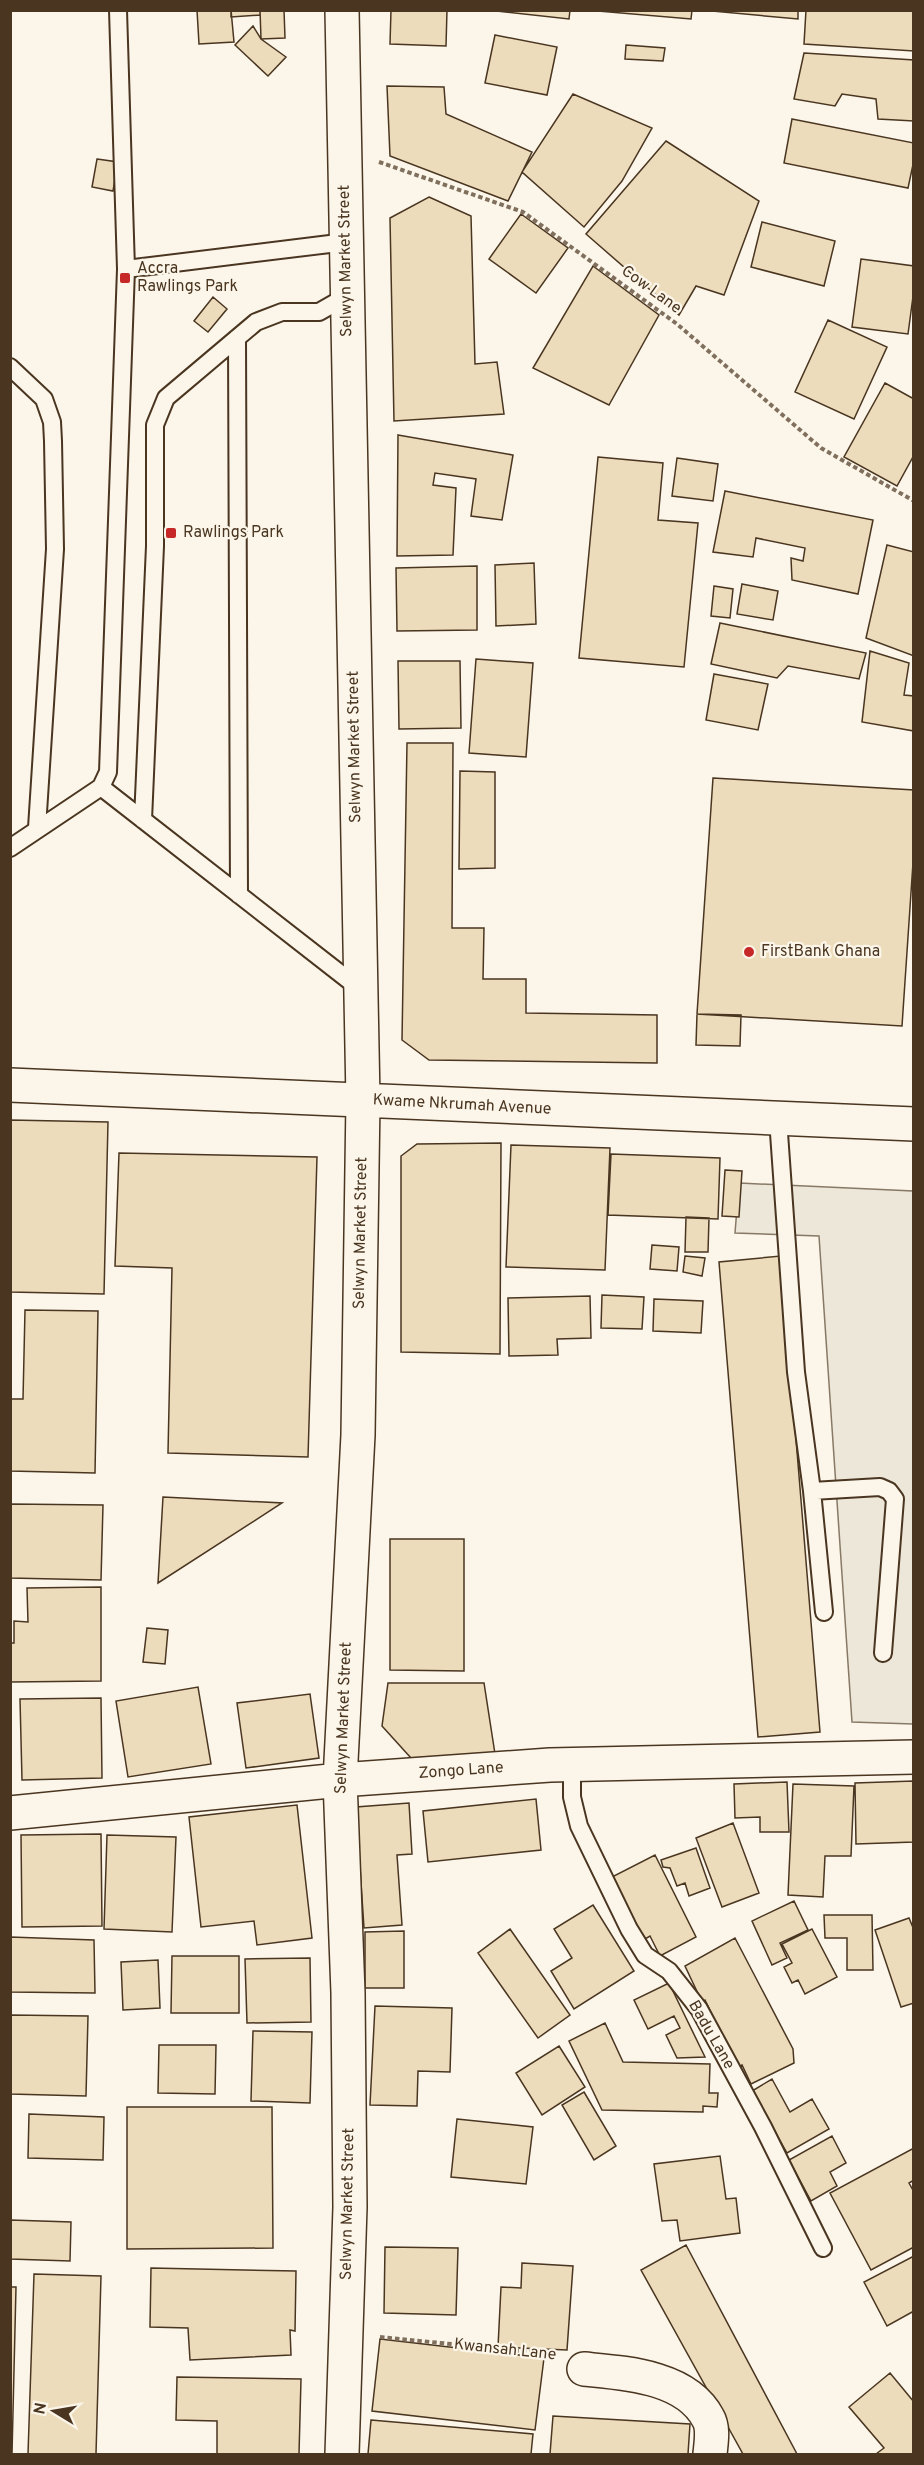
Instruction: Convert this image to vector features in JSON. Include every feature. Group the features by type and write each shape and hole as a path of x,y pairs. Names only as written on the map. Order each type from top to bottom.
{"main road":[{"name":"Selwyn Market Street","path":"342,10 363,1100 358,1435 340,1780 348,2041 350,2207 342,2454"},
{"name":"Kwame Nkrumah Avenue","path":"10,1085 914,1124"},
{"name":"Zongo Lane","path":"10,1813 340,1780 572,1764 914,1757"},
{"path":"584,2369 638,2374 674,2386 696,2404 709,2419 712,2439 710,2454"}],"lane":[{"path":"10,848 37,828 101,788 108,772 126,269 118,10"},
{"path":"126,269 346,242"},
{"path":"144,820 155,546 155,425 166,398 256,322 282,312 319,312 347,296"},
{"path":"237,338 239,895"},
{"path":"10,367 44,399 51,422 53,441 55,549 37,828"},
{"path":"101,788 360,989"},
{"path":"778,1119 796,1372 812,1491 824,1612"},
{"path":"812,1491 880,1487 889,1491 895,1499 883,1653"},
{"name":"Badu Lane","path":"572,1764 572,1797 579,1826 629,1929 645,1955 669,1971 699,2009 763,2127 823,2248"}],"path":[{"name":"Cow Lane","path":"344,150 523,212 677,324 821,448 914,501"},
{"name":"Kwansah Lane","path":"346,2335 564,2355 563,2368 584,2369"}],"shaded area":[{"path":"739,1183 913,1191 913,1724 852,1722 819,1236 735,1233"}],"building":[{"path":"197,10 231,10 234,42 199,44"},
{"path":"231,10 260,10 260,15 231,17"},
{"path":"260,10 284,10 285,38 261,39"},
{"path":"391,10 447,10 446,46 390,44"},
{"path":"487,10 570,10 569,19"},
{"path":"586,10 692,10 691,19"},
{"path":"701,10 798,10 798,19"},
{"path":"806,10 914,10 914,51 804,44"},
{"path":"253,26 261,39 286,57 268,76 235,45"},
{"path":"495,35 557,47 547,95 485,83"},
{"path":"626,45 665,48 663,61 625,59"},
{"path":"804,53 914,60 914,121 878,119 876,99 842,94 835,106 794,99"},
{"path":"387,86 444,87 446,114 532,152 508,201 390,156"},
{"path":"573,94 652,128 622,181 584,227 522,172"},
{"path":"792,119 914,143 914,160 908,188 784,163"},
{"path":"666,141 759,201 724,295 696,286 679,315 586,234"},
{"path":"97,159 118,162 113,191 92,187"},
{"path":"429,197 471,216 475,364 497,362 504,414 394,421 390,218"},
{"path":"521,214 568,248 536,293 489,259"},
{"path":"762,222 835,241 824,286 751,267"},
{"path":"861,259 914,266 914,289 908,334 852,327"},
{"path":"593,266 659,315 609,405 533,368"},
{"path":"213,297 227,309 208,332 194,321"},
{"path":"828,320 887,347 854,419 795,392"},
{"path":"885,383 914,399 914,455 897,486 844,457"},
{"path":"398,435 513,455 502,520 471,516 476,479 435,473 433,485 456,488 453,555 397,556"},
{"path":"598,457 663,463 658,520 698,523 684,667 579,658"},
{"path":"677,458 718,464 713,501 672,496"},
{"path":"725,491 873,520 858,594 792,580 791,558 803,561 805,548 756,538 753,557 713,552"},
{"path":"887,545 914,552 914,656 866,638"},
{"path":"534,563 536,624 496,626 495,565"},
{"path":"477,566 477,630 397,631 396,568"},
{"path":"742,584 778,591 773,620 737,614"},
{"path":"714,586 733,589 730,618 711,616"},
{"path":"720,623 866,653 859,679 788,666 777,678 711,664"},
{"path":"870,651 909,663 904,695 914,696 914,731 862,722"},
{"path":"476,659 533,663 526,757 469,753"},
{"path":"398,661 460,661 461,728 399,729"},
{"path":"714,674 768,684 758,730 706,720"},
{"path":"407,743 453,743 452,928 484,928 483,979 526,979 526,1013 657,1015 657,1063 429,1060 402,1040"},
{"path":"460,771 495,772 495,868 459,869"},
{"path":"713,778 914,790 914,848 902,1026 697,1014"},
{"path":"697,1014 741,1015 740,1046 696,1045"},
{"path":"10,1120 108,1122 104,1294 10,1292"},
{"path":"501,1143 500,1354 401,1352 401,1156 417,1144"},
{"path":"511,1145 610,1148 605,1270 506,1267"},
{"path":"119,1153 317,1157 308,1457 168,1453 172,1268 115,1266"},
{"path":"611,1154 720,1158 718,1219 608,1215"},
{"path":"725,1170 742,1171 739,1217 722,1216"},
{"path":"686,1217 709,1218 708,1252 685,1252"},
{"path":"652,1245 679,1247 677,1271 650,1269"},
{"path":"685,1256 705,1258 702,1276 683,1272"},
{"path":"781,1256 820,1732 758,1737 719,1262"},
{"path":"602,1295 644,1297 642,1329 601,1328"},
{"path":"590,1296 591,1338 557,1339 558,1355 509,1356 508,1298"},
{"path":"654,1299 703,1301 701,1333 653,1331"},
{"path":"25,1310 98,1311 95,1473 10,1471 10,1399 23,1399"},
{"path":"163,1497 282,1503 158,1583"},
{"path":"10,1504 103,1505 101,1580 10,1578"},
{"path":"390,1539 464,1539 464,1671 390,1670"},
{"path":"101,1587 101,1681 10,1682 10,1643 14,1643 14,1621 28,1622 27,1588"},
{"path":"147,1628 168,1630 165,1664 143,1662"},
{"path":"388,1683 484,1683 495,1754 411,1758 382,1726"},
{"path":"198,1687 211,1764 128,1777 116,1701"},
{"path":"310,1694 319,1758 246,1768 237,1703"},
{"path":"101,1698 102,1778 22,1780 20,1699"},
{"path":"914,1781 914,1842 856,1844 855,1783"},
{"path":"787,1782 789,1832 760,1832 760,1817 735,1818 734,1784"},
{"path":"793,1784 854,1786 851,1856 825,1856 823,1897 788,1895"},
{"path":"536,1799 541,1850 428,1862 423,1811"},
{"path":"409,1803 412,1854 397,1855 402,1925 364,1928 356,1807"},
{"path":"297,1805 312,1938 257,1945 254,1921 201,1927 189,1817"},
{"path":"733,1823 759,1893 722,1907 696,1838"},
{"path":"101,1834 102,1926 22,1927 21,1835"},
{"path":"107,1835 176,1837 172,1932 104,1929"},
{"path":"696,1848 710,1888 689,1896 685,1883 677,1886 670,1868 663,1867 661,1860"},
{"path":"655,1855 696,1937 660,1956 650,1936 640,1942 608,1879"},
{"path":"794,1901 808,1930 780,1943 787,1958 772,1965 752,1921"},
{"path":"593,1905 634,1971 574,2009 551,1971 572,1958 554,1929"},
{"path":"824,1915 872,1915 873,1970 847,1970 847,1938 825,1938"},
{"path":"909,1918 914,1930 914,2003 901,2007 875,1930"},
{"path":"510,1929 570,2015 538,2038 478,1953"},
{"path":"812,1929 837,1977 805,1994 798,1980 792,1983 784,1967 792,1963 782,1944"},
{"path":"404,1931 404,1988 365,1988 365,1932"},
{"path":"10,1937 94,1940 95,1993 10,1992"},
{"path":"735,1938 793,2049 794,2063 751,2084 742,2065 738,2068 705,2000 702,2002 685,1966"},
{"path":"172,1956 239,1956 239,2013 171,2013"},
{"path":"310,1958 311,2022 247,2023 245,1959"},
{"path":"158,1960 160,2008 123,2010 121,1962"},
{"path":"669,1983 705,2057 677,2058 666,2035 680,2028 674,2016 648,2029 634,2000"},
{"path":"375,2006 452,2008 450,2072 418,2071 417,2106 370,2105"},
{"path":"10,2015 88,2016 86,2096 10,2094"},
{"path":"605,2023 623,2062 710,2064 709,2093 718,2093 717,2107 703,2106 703,2112 602,2110 569,2041"},
{"path":"253,2031 312,2032 310,2103 251,2101"},
{"path":"159,2045 216,2045 215,2094 158,2093"},
{"path":"559,2046 585,2087 542,2115 516,2073"},
{"path":"772,2079 790,2112 812,2099 829,2129 787,2153 752,2091"},
{"path":"584,2092 616,2146 594,2160 562,2105"},
{"path":"127,2107 272,2107 273,2248 127,2249"},
{"path":"29,2114 104,2117 103,2160 28,2158"},
{"path":"457,2119 533,2127 526,2184 451,2177"},
{"path":"832,2136 846,2163 830,2172 837,2186 811,2201 789,2160"},
{"path":"914,2148 914,2180 909,2183 914,2192 914,2247 871,2270 830,2193"},
{"path":"720,2156 726,2199 736,2198 740,2233 680,2241 677,2220 662,2221 654,2164"},
{"path":"10,2220 71,2222 70,2261 10,2259"},
{"path":"686,2245 797,2454 743,2454 641,2270"},
{"path":"385,2247 458,2248 456,2315 384,2313"},
{"path":"914,2256 914,2311 887,2326 864,2282"},
{"path":"522,2263 573,2266 567,2350 498,2347 501,2287 521,2288"},
{"path":"151,2268 296,2271 295,2331 290,2330 291,2355 190,2360 188,2328 150,2327"},
{"path":"34,2274 101,2276 96,2454 28,2454"},
{"path":"10,2287 16,2287 12,2454 10,2454"},
{"path":"380,2339 544,2358 535,2430 372,2411"},
{"path":"890,2373 914,2402 914,2454 876,2454 884,2448 849,2407"},
{"path":"177,2377 301,2379 299,2454 217,2454 217,2421 176,2420"},
{"path":"553,2416 690,2424 688,2454 550,2454"},
{"path":"371,2420 533,2434 531,2454 368,2454"}],"place":[{"name":"Accra Rawlings Park","path":"125,278"},
{"name":"Rawlings Park","path":"171,533"},
{"name":"FirstBank Ghana","path":"749,952"}]}
